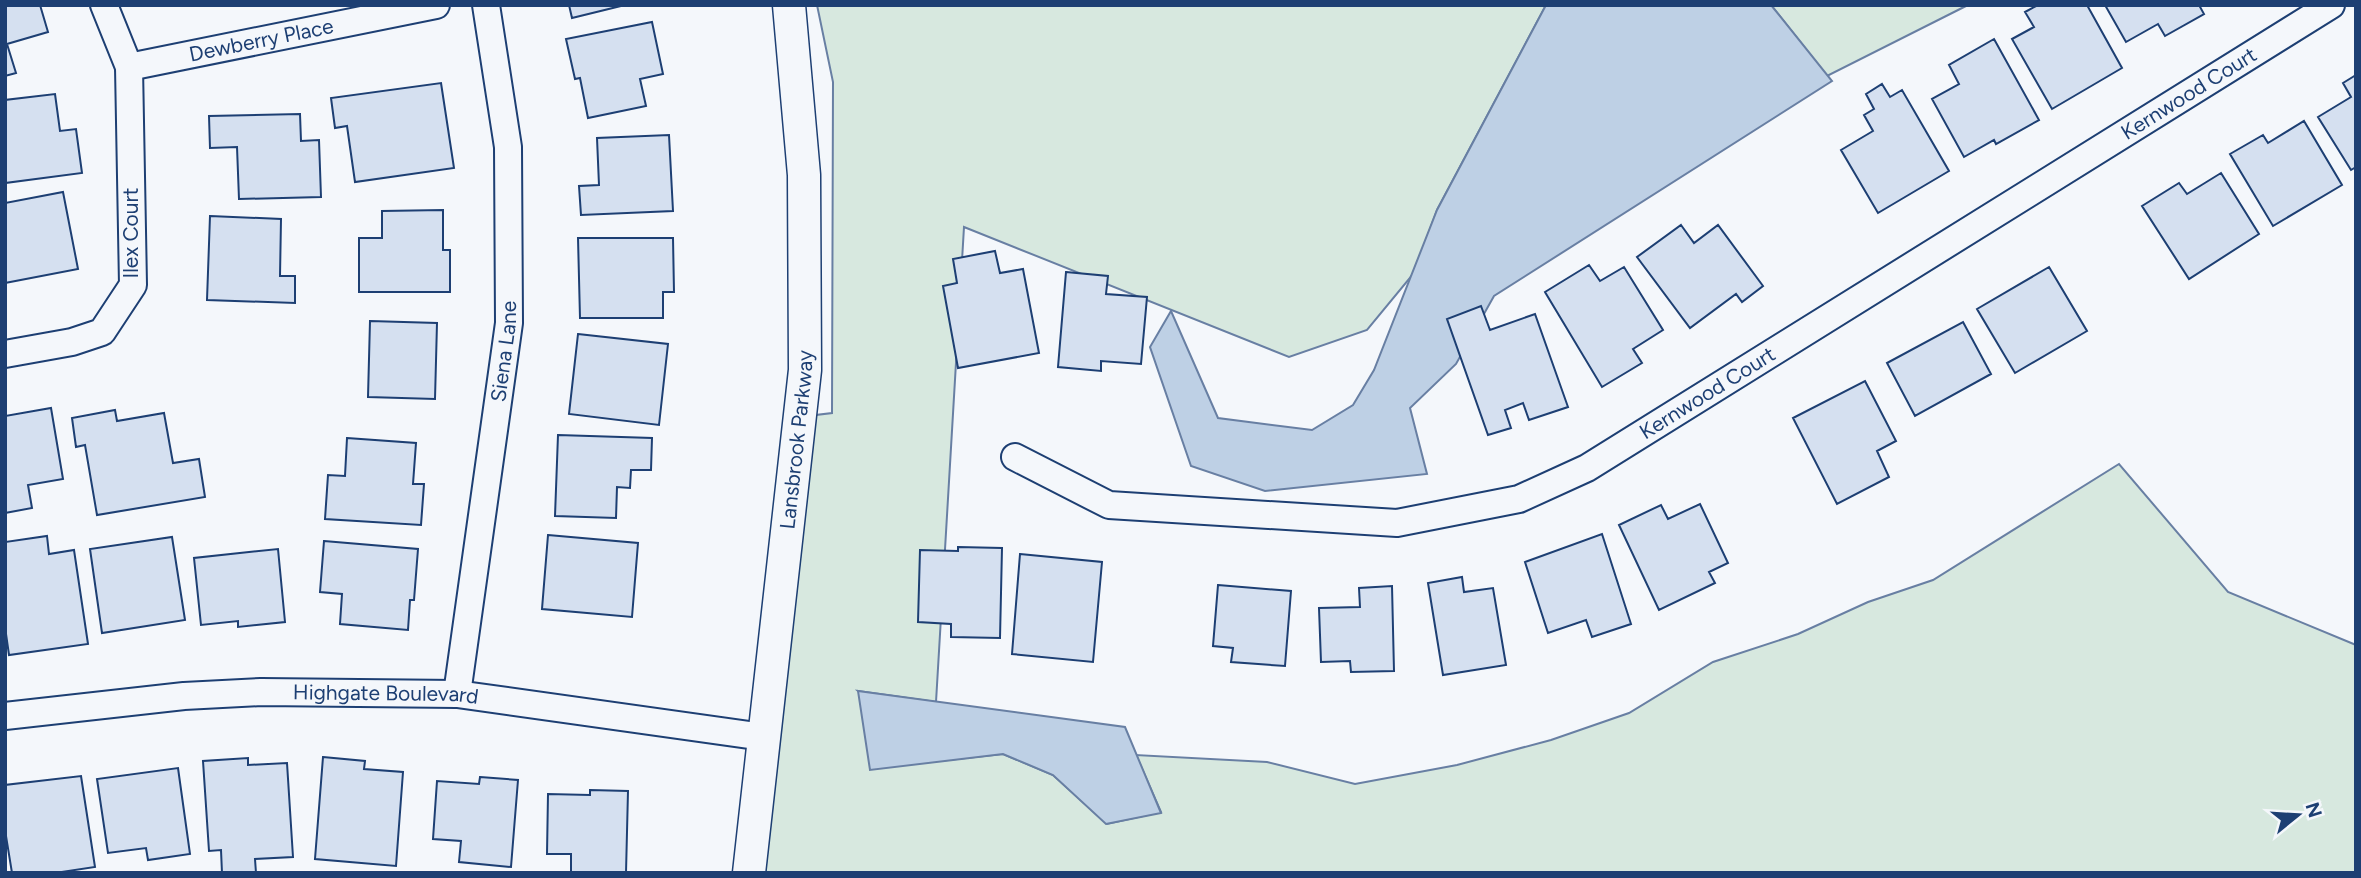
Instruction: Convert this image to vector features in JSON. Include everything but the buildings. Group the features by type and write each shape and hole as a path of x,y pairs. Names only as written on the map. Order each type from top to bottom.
{"street":[{"path":"104,5 129,67"},
{"name":"Dewberry Place","path":"129,67 436,5"},
{"name":"Siena Lane","path":"457,694 509,323 508,147 486,5"},
{"name":"Lansbrook Parkway","path":"749,873 805,370 804,175 789,5"},
{"name":"Kernwood Court","path":"1015,457 1109,505 1397,523 1519,499 1587,468 2331,5"},
{"name":"Ilex Court","path":"5,354 72,342 103,332 133,285 129,67"},
{"name":"Highgate Boulevard","path":"5,716 197,695 457,694 763,737"}],"shaded area":[{"path":"817,5 1546,5 1437,210 1414,273 1367,330 1289,357 964,227 936,702 858,691 939,761 1003,754 1053,775 1107,824 1161,812 1136,755 1267,762 1355,784 1457,765 1551,740 1629,713 1713,662 1798,634 1868,602 1933,580 2119,464 2228,592 2356,645 2356,873 765,873 816,415 832,413 833,82"},
{"path":"1771,5 1968,5 1827,76"}],"water":[{"path":"1546,5 1771,5 1832,81 1494,296 1456,364 1410,408 1427,474 1265,491 1191,466 1150,347 1171,311 1218,418 1312,430 1353,405 1374,370 1437,210"},
{"path":"858,691 1125,727 1161,813 1106,824 1053,775 1003,754 870,770"}]}
